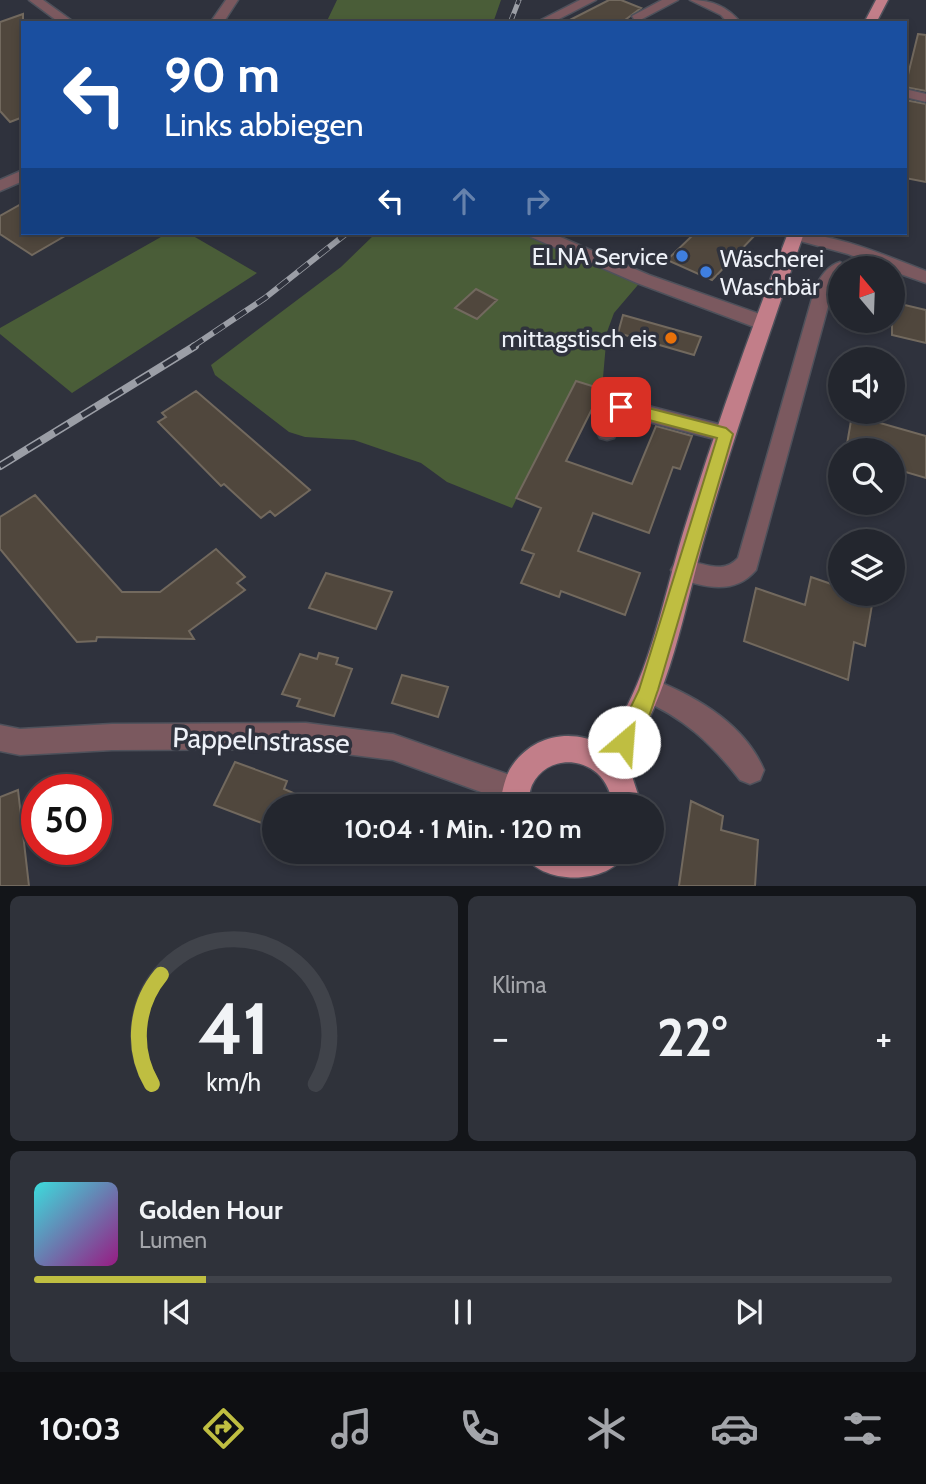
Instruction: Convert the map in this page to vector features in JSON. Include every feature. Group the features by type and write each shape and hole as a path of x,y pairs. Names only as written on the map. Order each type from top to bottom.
{"main road":[{"path":"871,21 882,0"},
{"path":"606,763 624,742 649,690 726,434 794,235"},
{"path":"515,794 522,771 535,758 552,749 570,748 589,752 606,763 619,778 626,794"},
{"path":"558,864 583,876 597,864"}],"street":[{"path":"35,0 66,21"},
{"path":"217,21 233,0"},
{"path":"550,21 590,0"},
{"path":"638,16 673,0"},
{"path":"696,0 725,12 734,21"},
{"path":"907,93 926,98"},
{"path":"0,186 21,176"},
{"path":"542,235 643,279 764,323"},
{"path":"802,235 854,250 926,277"},
{"path":"852,256 854,250"},
{"path":"683,570 727,579 736,576 748,563 828,279"},
{"path":"607,432 621,407 726,434"},
{"path":"649,690 695,711 710,723 750,770"},
{"name":"Pappelnstrasse","path":"0,738 20,742 112,737 306,736 393,747 505,794"}],"green space":[{"path":"337,0 501,0 494,21 327,21"},
{"path":"164,235 191,235 257,273 72,393 0,334 0,328"},
{"path":"374,235 555,235 551,238 643,279 614,313 607,332 602,389 576,381 512,508 447,482 421,463 354,440 305,437 289,432 215,375 211,365 341,267"}],"building":[{"path":"609,0 621,0 641,8 624,21 568,21"},
{"path":"23,14 21,118 10,122 0,111 0,22"},
{"path":"918,34 926,35 926,91 907,87"},
{"path":"907,100 926,104 926,182 907,178"},
{"path":"21,204 21,235 67,235 32,255 0,234 0,216"},
{"path":"693,235 755,235 712,280 667,260"},
{"path":"476,289 497,300 477,319 455,308"},
{"path":"905,305 926,310 926,343 892,335 905,333"},
{"name":"mittagstisch eis","path":"623,315 701,337 694,355 618,333"},
{"path":"576,381 602,389 566,461 632,484 656,426 692,436 680,469 673,467 649,533 593,513 578,551 640,573 625,615 561,591 559,597 521,583 534,554 522,550 541,508 516,498"},
{"path":"196,391 310,490 275,516 270,511 261,518 224,484 221,486 158,422 166,417 162,413"},
{"path":"850,424 884,424 926,436 926,478 905,472 905,438 848,438"},
{"path":"35,495 122,592 160,592 216,549 245,577 237,583 245,590 189,631 194,639 97,637 96,641 77,642 0,549 0,517"},
{"path":"326,573 392,592 376,629 309,608"},
{"path":"811,577 828,583 828,606 872,606 865,646 854,642 848,680 744,641 756,588 805,605"},
{"path":"319,653 338,658 336,664 352,669 334,716 297,706 300,699 282,694 300,654 317,659"},
{"path":"402,675 448,687 438,717 392,703"},
{"path":"235,762 287,781 284,789 295,794 262,794 262,823 214,805"},
{"path":"18,790 21,865 27,865 29,886 0,886 0,797"},
{"path":"691,801 723,816 721,830 758,840 755,886 679,886"}],"railway":[{"path":"511,21 519,0"},
{"path":"192,347 265,298 344,235"},
{"path":"0,466 195,346"}],"place":[{"name":"ELNA Service","path":"682,256"},
{"name":"Wäscherei Waschbär","path":"706,272"},
{"name":"mittagstisch eis","path":"671,338"}],"route":[{"path":"621,407 726,434 649,690 624,742"}]}
